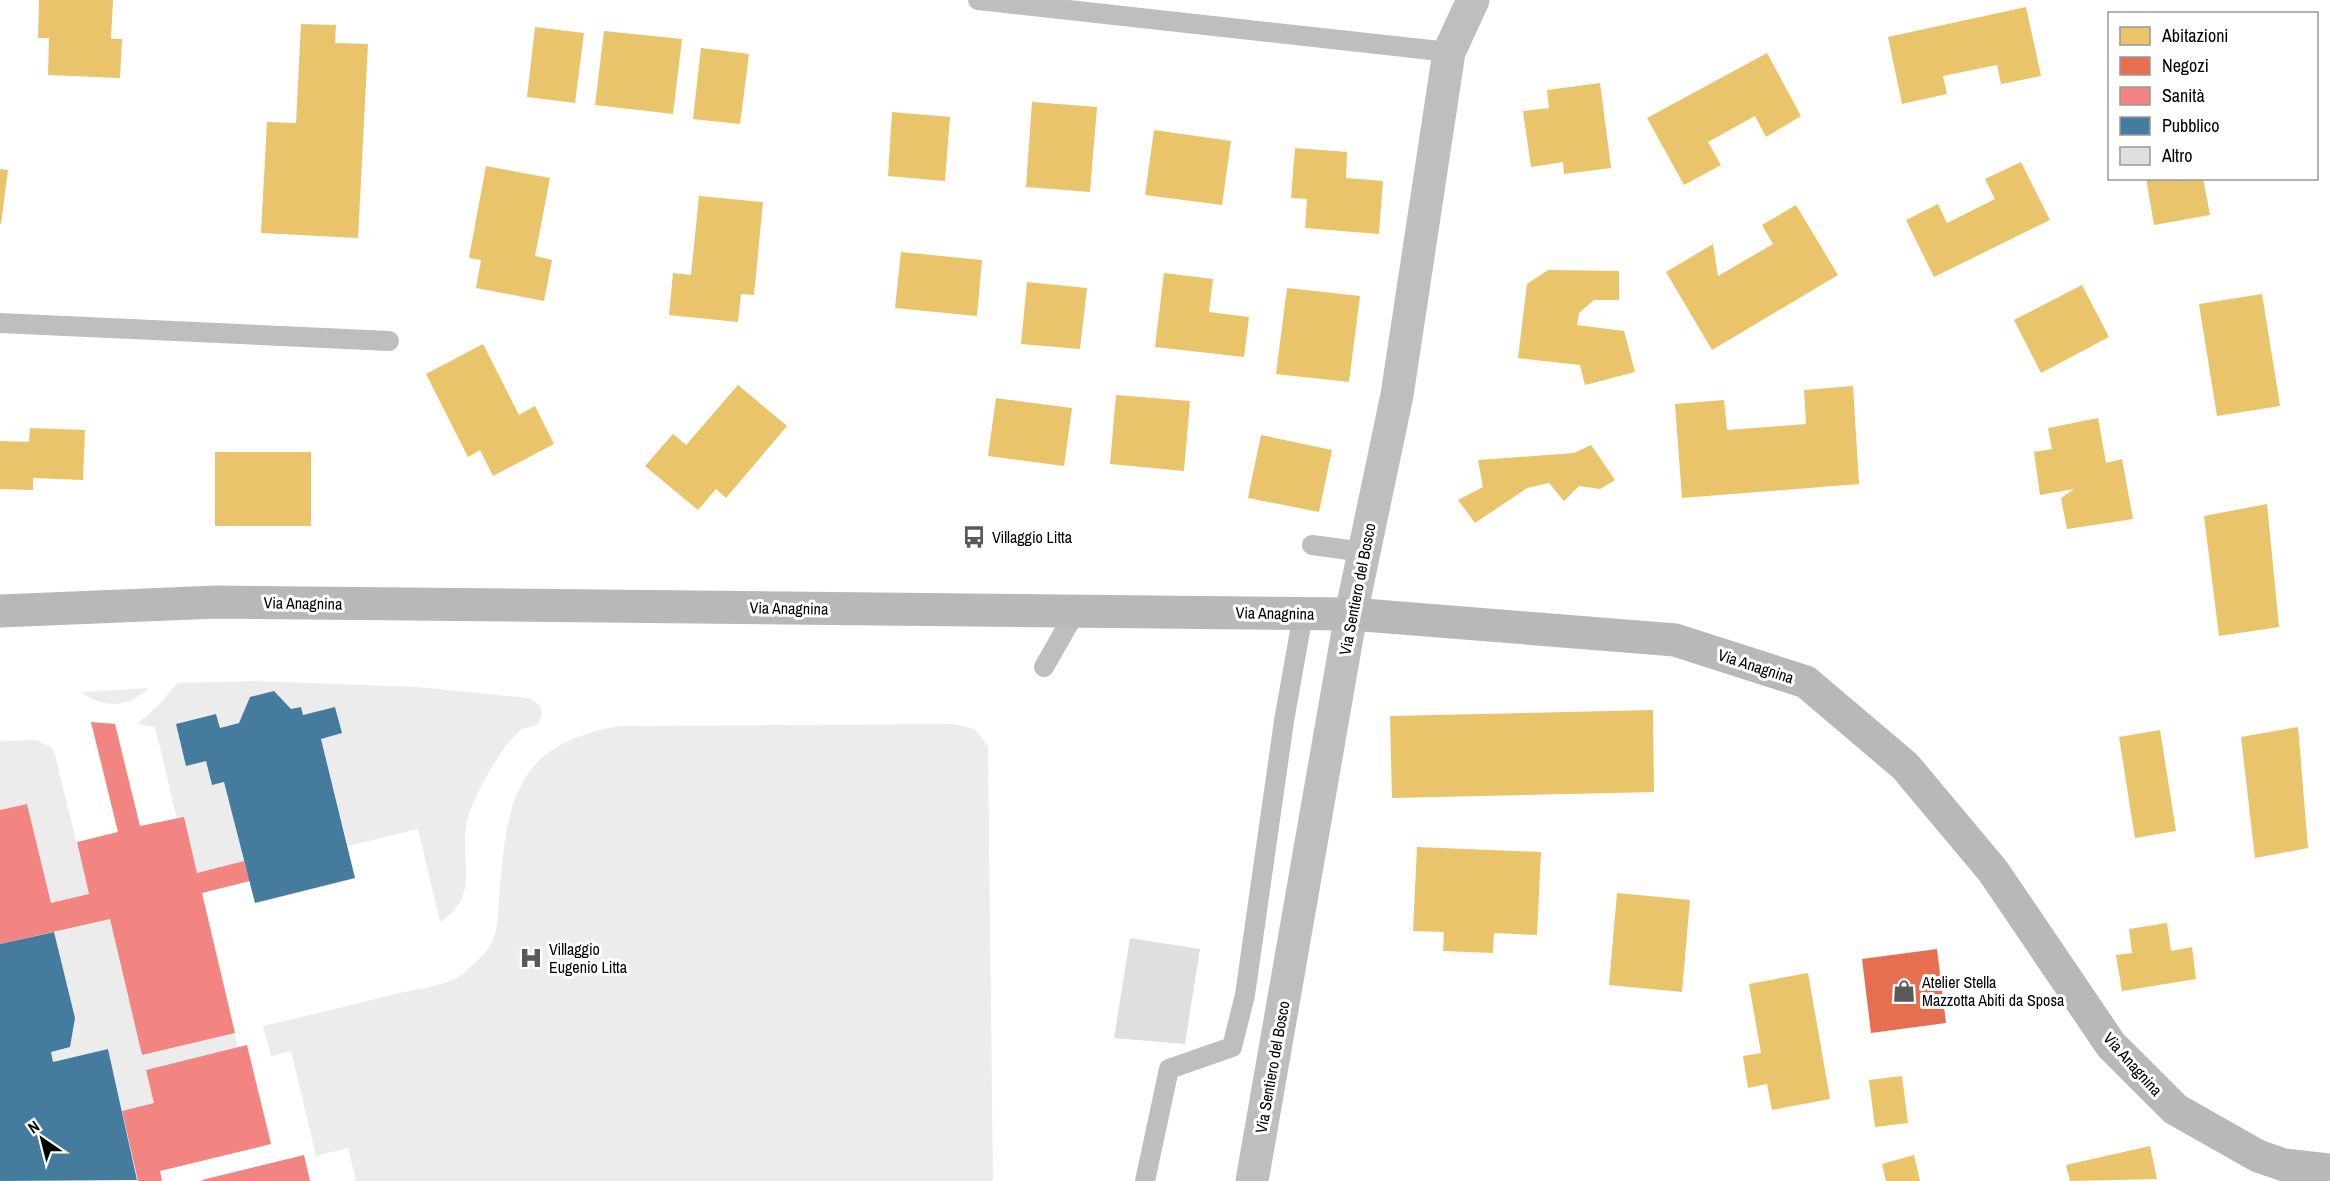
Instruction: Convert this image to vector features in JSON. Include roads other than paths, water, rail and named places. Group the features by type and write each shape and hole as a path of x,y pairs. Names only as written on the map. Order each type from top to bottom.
{"main road":[{"name":"Via Anagnina","path":"0,611 217,602 1351,614 1675,640 1806,682 1905,766 1993,871 2119,1053 2175,1109 2258,1156 2282,1173 2330,1170"}],"street":[{"name":"Via Sentiero del Bosco","path":"1252,1181 1351,614 1397,395 1449,52 1473,0"}],"lane":[{"path":"978,0 1449,52"},
{"path":"0,323 388,341"},
{"path":"1312,545 1364,552"},
{"path":"1044,667 1076,611"},
{"path":"1145,1181 1169,1069 1232,1047 1245,995 1284,721 1302,614"}],"place":[{"name":"Villaggio Litta","path":"974,537"},
{"name":"Villaggio Eugenio Litta","path":"531,958"},
{"name":"Atelier Stella Mazzotta Abiti da Sposa","path":"1904,991"}]}
